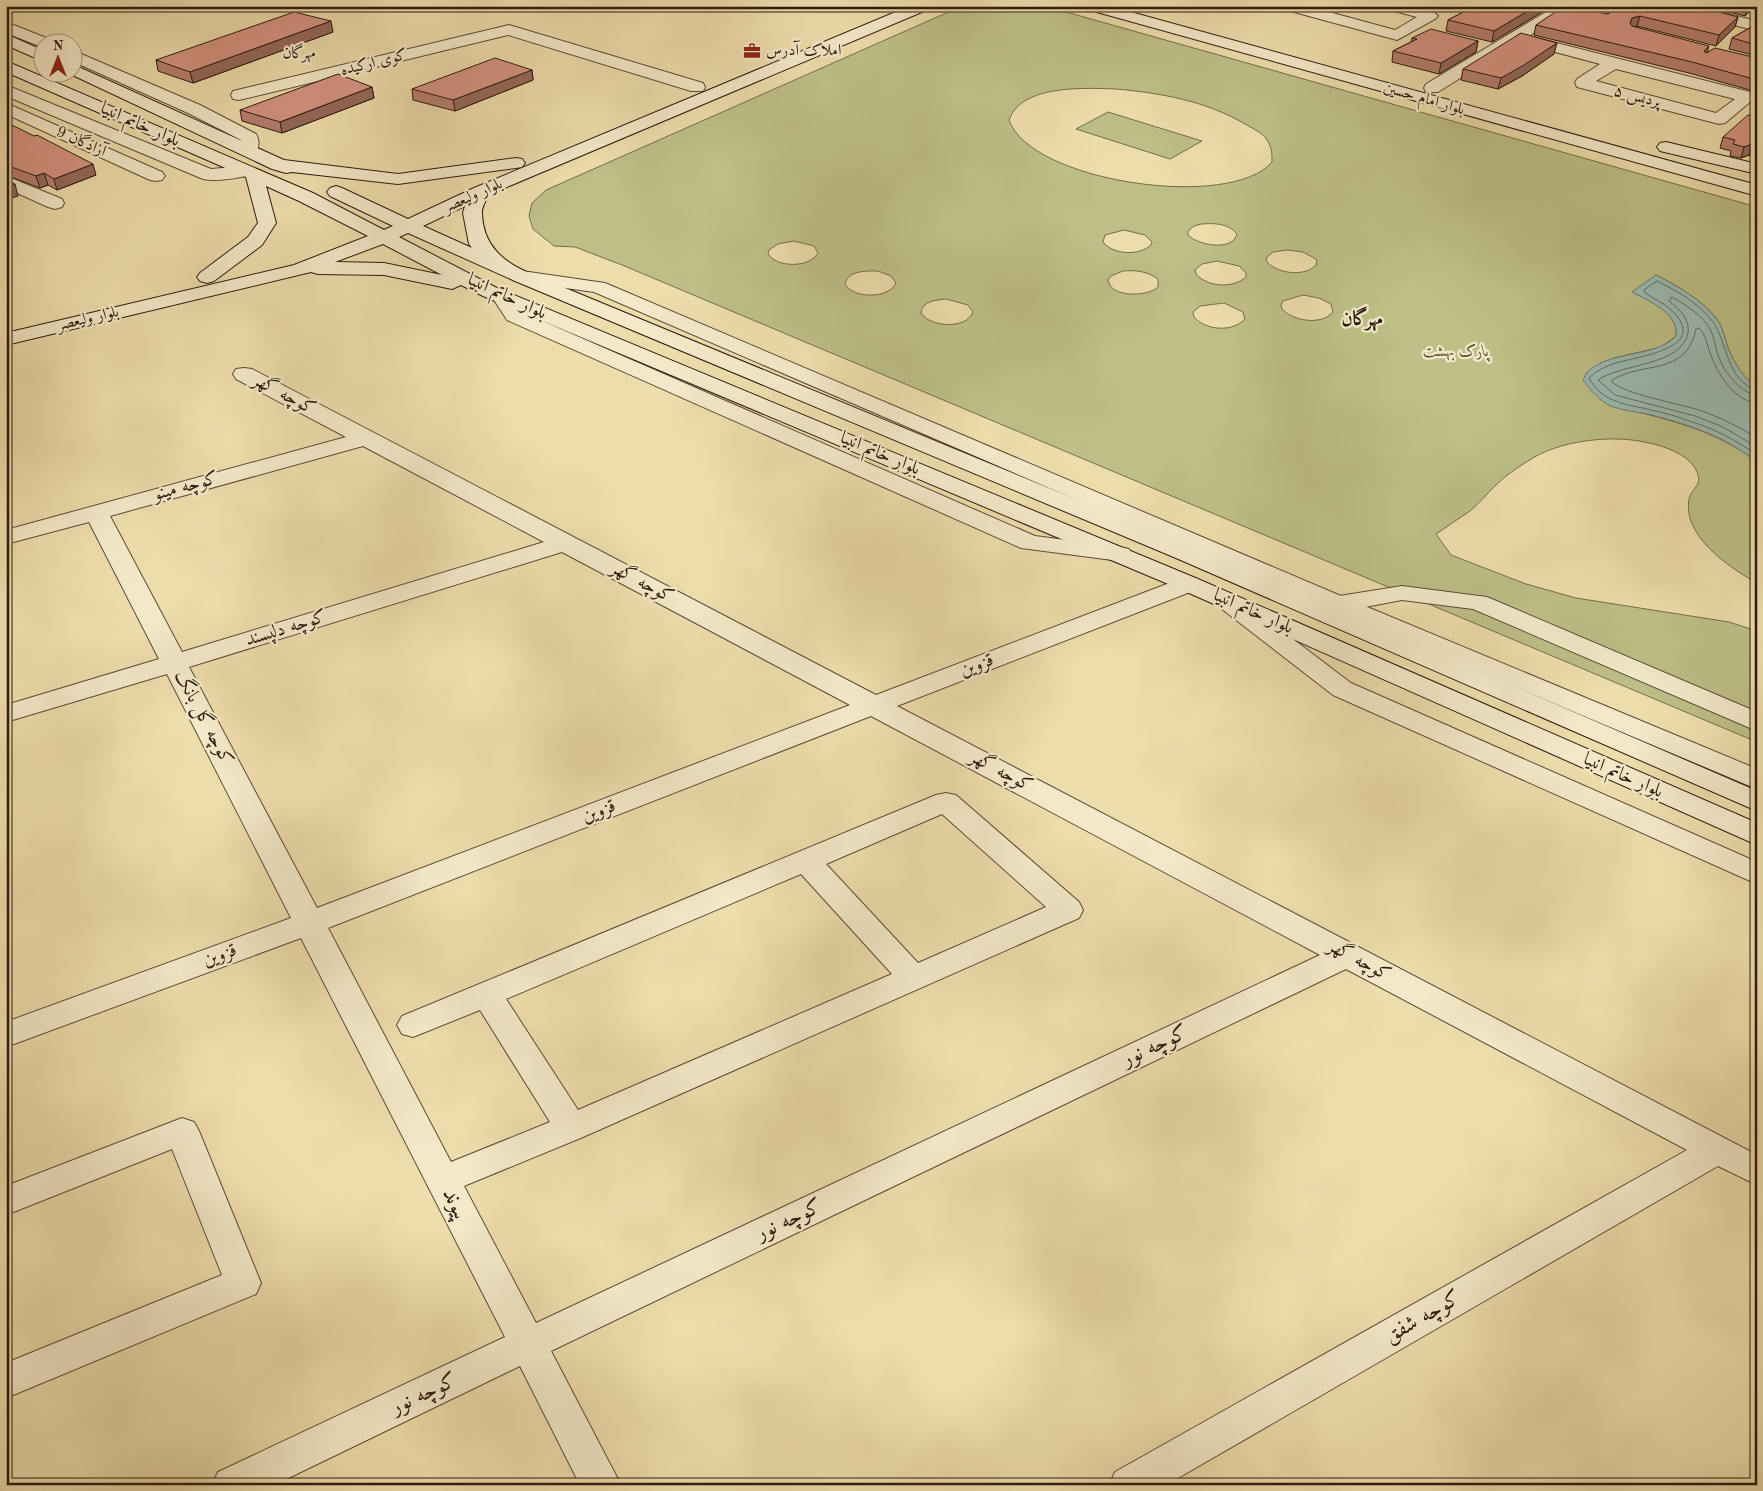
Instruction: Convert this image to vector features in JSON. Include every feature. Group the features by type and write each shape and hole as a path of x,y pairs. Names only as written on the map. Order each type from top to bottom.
{"street":[{"name":"بلوار ولیعصر","path":"6,325 207,277 266,270 300,269 516,163 891,6"},
{"name":"بلوار ولیعصر","path":"6,339 266,270 316,248 388,227 480,192 924,6"},
{"name":"بلوار امام حسین","path":"1091,6 1475,106 1757,191"},
{"name":"بلوار امام حسین","path":"1137,6 1432,88 1475,106 1604,132"},
{"path":"1288,6 1396,35 1430,16 1391,6"},
{"path":"1432,88 1567,6"},
{"path":"1676,6 1757,26"},
{"path":"6,27 32,38"},
{"path":"1410,28 1429,33"},
{"name":"کوی ارکیده","path":"239,96 509,30 697,87"},
{"name":"پردیس ۵","path":"1516,37 1613,62 1748,97 1719,119 1583,83 1613,62"},
{"path":"6,39 32,51"},
{"path":"1476,45 1495,50"},
{"path":"82,60 194,109 250,138 265,169 267,223 255,241 207,277"},
{"name":"بلوار خاتم انبیا","path":"6,66 265,169"},
{"name":"بلوار خاتم انبیا","path":"82,74 265,169 338,212 388,227 512,273 820,401 1185,553 1757,802"},
{"path":"6,90 209,175 265,169 398,178 459,172 516,163"},
{"name":"آزادگان 9","path":"6,108 156,176"},
{"name":"پردیس ۵","path":"1725,114 1749,120"},
{"path":"1652,144 1757,169"},
{"path":"6,181 55,203"},
{"path":"480,192 472,213 479,244 512,273"},
{"name":"بلوار خاتم انبیا","path":"388,227 491,291 1120,554 1757,835"},
{"path":"300,269 384,269 491,291"},
{"path":"1120,554 1030,543 514,316 491,291 486,280 512,273 598,287 1339,604 1757,780"},
{"name":"کوچه گهر","path":"244,374 1757,1171"},
{"path":"792,418 820,401"},
{"name":"کوچه مینو","path":"6,537 366,438"},
{"name":"کوچه گل بانگ","path":"96,512 310,923"},
{"name":"کوچه دلپسند","path":"6,714 566,543"},
{"name":"قزوین","path":"6,1035 310,923 1189,584"},
{"path":"1339,604 1402,593 1478,602 1757,722"},
{"path":"1227,600 1342,689 1757,874"},
{"path":"413,1025 946,802 1068,910 571,1128 443,1180"},
{"path":"806,861 913,977"},
{"name":"پیوند","path":"310,923 602,1485"},
{"name":"کوچه نور","path":"232,1485 1347,954"},
{"path":"486,994 571,1128"},
{"path":"6,1201 182,1130 242,1283 6,1382"},
{"name":"کوچه شفق","path":"1129,1485 1717,1150"}],"green space":[{"name":"پارک بهشت","path":"962,6 1045,6 1757,207 1757,386 1737,366 1721,326 1710,311 1688,294 1656,275 1633,292 1655,304 1668,314 1676,328 1676,336 1661,347 1614,358 1586,373 1609,405 1705,432 1740,450 1757,462 1757,505 1753,515 1757,525 1757,583 1722,560 1700,538 1693,526 1689,513 1689,499 1699,478 1691,463 1681,455 1668,449 1635,440 1603,439 1587,441 1555,448 1541,454 1508,475 1470,511 1436,534 1451,555 1526,584 1576,598 1729,622 1757,631 1757,742 622,265 575,247 554,246 533,229 529,216 532,203 546,190","holes":["1088,88 1150,93 1183,99 1215,109 1263,135 1270,145 1272,162 1250,177 1217,185 1176,187 1133,183 1091,173 1053,160 1025,142 1009,120 1016,108 1040,94","1201,224 1225,226 1234,230 1237,234 1234,240 1222,245 1199,242 1188,235 1188,231 1194,226","1124,230 1145,235 1152,242 1146,249 1133,252 1119,252 1103,242 1105,235","794,241 814,246 818,253 814,258 801,264 786,264 772,259 768,254 769,250 778,244","1287,250 1303,252 1317,261 1316,265 1311,269 1299,272 1284,271 1267,262 1266,258 1273,252","1217,261 1239,266 1246,273 1246,277 1241,281 1220,285 1207,282 1196,274 1195,270 1202,264","864,271 878,271 891,276 896,283 886,292 879,294 863,294 849,289 845,284 847,279 854,274","1123,271 1150,274 1158,279 1158,287 1146,293 1122,293 1110,286 1108,280 1111,276","1303,295 1319,298 1331,304 1333,312 1322,319 1307,320 1293,316 1282,309 1283,301","946,299 968,305 973,312 963,322 940,324 926,318 921,313 924,306","1224,303 1243,312 1245,319 1233,326 1219,328 1205,325 1194,317 1193,312 1200,306"]},
{"path":"1108,112 1202,141 1170,159 1076,129"}],"water":[{"path":"1656,275 1688,294 1710,311 1721,325 1729,350 1737,366 1757,386 1757,462 1733,446 1694,428 1652,415 1611,406 1595,395 1583,380 1590,370 1600,363 1654,349 1666,344 1676,336 1676,328 1668,314 1632,292"}],"building":[{"path":"1473,6 1536,6 1494,31 1448,20"},
{"path":"1564,6 1608,14 1619,6 1697,6 1738,17 1719,35 1640,16 1632,18 1630,23 1632,26 1709,46 1704,51 1706,53 1715,48 1757,58 1757,80 1692,62 1536,25"},
{"path":"294,12 331,21 190,72 156,60"},
{"path":"1757,24 1757,45 1732,38"},
{"path":"1431,29 1478,41 1441,63 1393,51 1417,39 1412,38"},
{"path":"1521,33 1557,43 1501,78 1463,69"},
{"path":"495,58 532,70 453,100 412,89"},
{"path":"338,74 372,87 280,122 240,110"},
{"path":"1748,115 1757,117 1757,145 1752,144 1744,147 1733,144 1735,140 1723,137"},
{"path":"6,122 34,136 37,135 93,164 54,179 44,173 36,176 6,165"},
{"path":"6,179 15,184 6,187"}],"place":[{"name":"املاک آدرس","path":"752,51"}],"district":[{"name":"مهرگان","path":"299,54"},
{"name":"مهرگان","path":"1362,320"}]}
